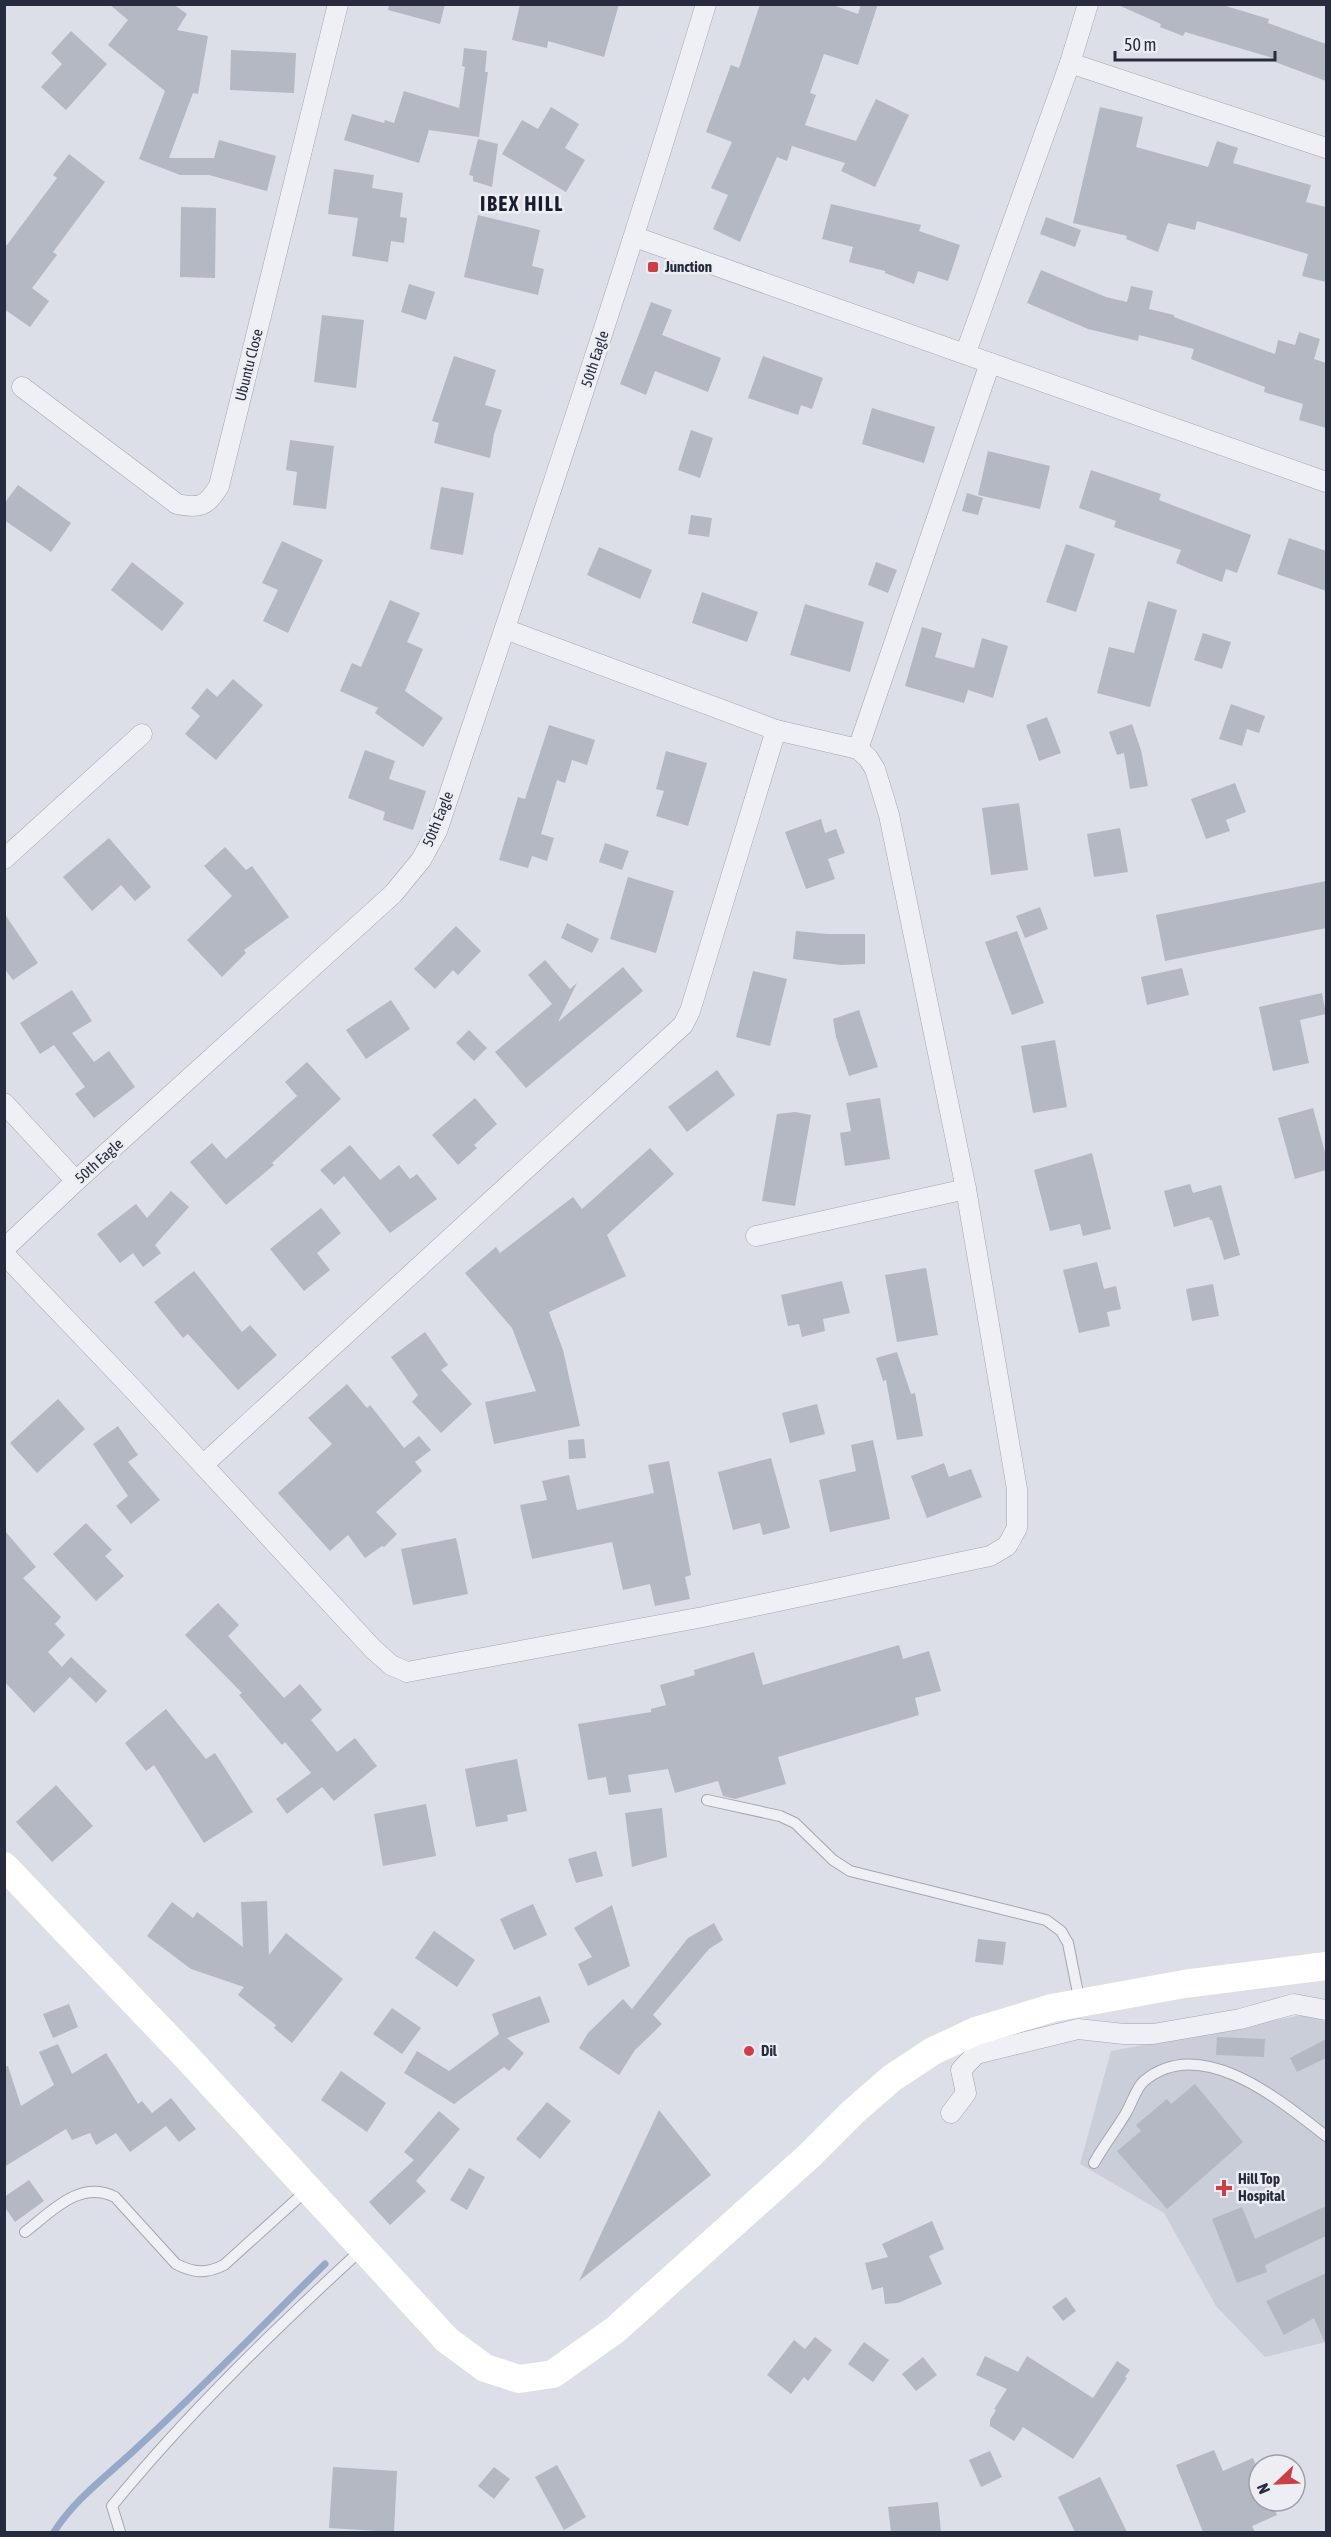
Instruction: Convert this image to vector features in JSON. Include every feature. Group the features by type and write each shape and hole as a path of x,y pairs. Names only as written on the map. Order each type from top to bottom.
{"main road":[{"path":"4,1866 182,2052 447,2340 485,2368 519,2379 553,2374 615,2330 801,2164 853,2112 892,2078 933,2051 976,2031 1052,2008 1184,1984 1326,1966"}],"street":[{"name":"Ubuntu Close","path":"22,387 177,504 194,508 210,501 219,486 338,4"},
{"name":"50th Eagle","path":"4,1252 76,1181 384,902 409,877 437,831 635,237 706,4"},
{"path":"966,352 1070,63 1088,4"},
{"path":"1070,63 1326,148"},
{"path":"635,237 966,352 990,363 1326,482"},
{"path":"858,749 990,363"},
{"path":"4,1252 373,1649 392,1665 408,1672 703,1617 990,1556 1007,1546 1017,1527 1017,1489 966,1189 882,789 875,769 858,749 776,730 505,629"},
{"path":"203,1465 683,1025 690,1011 776,730"},
{"path":"4,859 142,734"},
{"path":"4,1103 76,1181"},
{"path":"756,1236 966,1189"},
{"path":"951,2112 966,2093 960,2070 976,2054 1078,2029 1124,2034 1153,2034 1240,2019 1294,2004 1326,2010"}],"lane":[{"path":"706,1800 780,1816 795,1823 833,1860 850,1871 1046,1920 1060,1931 1068,1943 1080,2003"},
{"path":"1094,2163 1126,2113 1142,2082 1170,2065 1215,2067 1269,2091 1326,2136"},
{"path":"25,2232 77,2194 90,2190 103,2191 115,2197 176,2264 200,2273 212,2271 224,2265 307,2190"},
{"path":"120,2532 112,2506 153,2456 299,2307 362,2249"}],"shaded area":[{"name":"Hill Top Hospital","path":"1308,2014 1326,2022 1326,2342 1265,2357 1216,2306 1164,2213 1080,2164 1111,2051"}],"building":[{"path":"109,4 173,4 187,14 177,30 208,36 198,94 193,93 169,158 214,158 219,140 276,156 267,191 209,175 180,175 139,159 165,91 108,45 128,20"},
{"path":"389,4 445,4 440,24 388,10"},
{"path":"520,4 619,4 604,57 548,41 547,48 512,40"},
{"path":"760,4 830,4 858,14 861,4 878,4 858,65 824,54 810,93 816,95 805,125 856,141 876,99 909,115 875,187 841,171 845,163 792,146 787,161 777,157 740,242 713,229 728,195 711,188 732,142 706,132 731,65 739,68"},
{"path":"1116,4 1219,4 1269,19 1268,23 1326,44 1326,81 1275,62 1276,59 1185,32 1183,36"},
{"path":"71,31 107,64 66,110 41,87 62,64 51,53"},
{"path":"464,48 487,51 485,72 488,72 479,137 429,130 419,163 344,140 352,114 384,123 385,120 394,123 404,91 459,108 465,67 462,66"},
{"path":"231,50 296,53 294,93 230,90"},
{"path":"551,107 579,124 565,148 585,160 566,192 502,154 522,120 538,129"},
{"path":"1100,107 1143,117 1136,147 1208,167 1217,141 1238,148 1233,163 1311,185 1306,202 1326,207 1326,282 1302,276 1308,254 1197,221 1195,230 1168,223 1158,252 1126,239 1127,236 1073,223"},
{"path":"478,139 498,144 492,187 473,181 473,176 469,175"},
{"path":"69,154 105,182 53,252 57,255 32,288 49,301 30,327 4,309 4,249 57,178 53,175"},
{"path":"334,169 374,175 372,188 403,193 400,217 407,218 404,243 391,241 388,262 352,256 358,218 328,214"},
{"path":"831,204 921,225 919,231 960,245 948,281 918,271 914,284 885,273 885,271 849,262 853,247 822,239"},
{"path":"181,207 216,208 215,278 180,277"},
{"path":"478,215 540,230 532,266 544,269 538,295 464,277"},
{"path":"1046,217 1081,230 1075,247 1040,234"},
{"path":"1041,270 1106,297 1127,302 1131,286 1153,291 1149,309 1174,315 1174,317 1275,354 1278,340 1295,345 1299,332 1320,339 1314,359 1326,363 1326,428 1299,420 1303,404 1264,392 1265,387 1191,359 1194,349 1139,335 1138,341 1088,329 1027,303"},
{"path":"409,284 435,292 426,320 401,312"},
{"path":"651,302 672,310 662,335 721,358 708,392 655,371 646,395 620,384"},
{"path":"322,315 364,320 356,388 314,382"},
{"path":"454,356 496,370 485,405 502,410 494,434 490,458 434,443 439,423 432,421"},
{"path":"763,356 823,378 812,409 801,405 798,415 748,398"},
{"path":"872,408 935,427 924,463 862,444"},
{"path":"691,430 713,438 700,478 678,470"},
{"path":"290,440 334,446 326,509 293,505 297,472 286,470"},
{"path":"988,451 1050,466 1040,509 978,495"},
{"path":"1091,470 1161,494 1159,500 1251,535 1237,573 1226,569 1222,582 1199,573 1176,563 1181,550 1114,527 1116,521 1079,508"},
{"path":"18,485 71,523 51,552 4,520 4,504"},
{"path":"441,487 474,493 463,555 430,549"},
{"path":"967,493 983,498 978,515 962,511"},
{"path":"691,515 712,518 709,537 688,534"},
{"path":"1289,538 1326,551 1326,591 1277,574"},
{"path":"282,541 323,560 288,633 263,621 278,590 262,583"},
{"path":"1066,544 1095,554 1076,612 1046,602"},
{"path":"599,547 652,570 640,599 587,575"},
{"path":"132,562 184,603 162,631 111,590"},
{"path":"876,562 897,570 888,593 868,585"},
{"path":"702,592 758,612 747,642 692,623"},
{"path":"390,600 420,613 407,642 423,649 405,691 443,718 423,747 375,713 378,708 340,691 352,663 361,667"},
{"path":"1148,601 1177,610 1150,707 1097,693 1109,647 1134,653"},
{"path":"805,604 864,622 850,672 790,655"},
{"path":"922,627 942,633 935,657 974,668 982,638 1008,646 993,698 968,690 964,703 905,686"},
{"path":"1203,633 1231,642 1222,669 1194,660"},
{"path":"233,679 263,705 216,760 185,734 200,716 191,708 207,688 217,697"},
{"path":"1231,704 1265,716 1259,733 1247,729 1242,746 1219,739"},
{"path":"1047,717 1061,753 1039,761 1026,725"},
{"path":"1132,724 1141,750 1148,786 1130,789 1124,753 1117,755 1109,732"},
{"path":"549,725 595,740 587,765 572,760 565,783 557,780 541,834 554,838 547,861 532,856 528,868 499,860 518,797 525,799"},
{"path":"365,750 395,761 389,779 426,791 413,830 383,820 385,812 348,798"},
{"path":"666,751 707,763 688,826 656,816 664,791 656,789"},
{"path":"1235,783 1246,812 1226,820 1230,831 1206,839 1191,799"},
{"path":"1019,803 1028,870 991,875 982,808"},
{"path":"821,819 825,833 836,829 845,853 828,859 835,879 806,889 785,832"},
{"path":"1120,828 1128,872 1094,877 1087,834"},
{"path":"109,838 151,887 135,901 121,885 92,911 63,877"},
{"path":"605,843 629,851 622,870 599,862"},
{"path":"225,847 246,870 252,866 289,917 244,950 246,953 222,977 187,940 232,896 204,866"},
{"path":"628,877 674,891 656,953 610,939"},
{"path":"1326,881 1326,928 1165,961 1156,915"},
{"path":"1040,907 1048,929 1025,938 1016,916"},
{"path":"4,913 38,963 13,980 4,968"},
{"path":"567,923 599,939 592,953 561,938"},
{"path":"456,926 481,951 458,975 453,970 435,989 414,969"},
{"path":"796,931 865,934 865,964 841,965 793,959"},
{"path":"1017,931 1044,1003 1012,1015 985,942"},
{"path":"545,960 570,989 577,983 558,1022 623,967 643,991 526,1088 495,1052 552,1004 528,975"},
{"path":"1182,968 1189,995 1147,1005 1141,977"},
{"path":"753,971 787,979 770,1046 736,1037"},
{"path":"72,990 92,1021 72,1033 94,1062 109,1051 135,1087 94,1118 75,1094 85,1087 54,1045 40,1054 20,1023"},
{"path":"1322,993 1326,1014 1300,1020 1309,1063 1273,1071 1259,1007"},
{"path":"391,1000 410,1029 366,1059 346,1030"},
{"path":"859,1010 878,1067 849,1076 836,1037 833,1019"},
{"path":"469,1030 487,1048 474,1061 456,1043"},
{"path":"1055,1040 1067,1107 1033,1113 1021,1046"},
{"path":"307,1062 341,1099 272,1163 274,1165 226,1205 190,1162 212,1143 226,1159 297,1096 285,1082"},
{"path":"717,1070 735,1095 687,1132 668,1107"},
{"path":"475,1098 497,1124 474,1145 477,1148 458,1165 432,1135"},
{"path":"880,1098 890,1159 845,1166 840,1133 851,1131 846,1103"},
{"path":"1313,1108 1326,1156 1326,1170 1295,1179 1278,1118"},
{"path":"795,1112 811,1115 795,1206 762,1201 777,1114"},
{"path":"350,1145 380,1180 399,1165 410,1179 417,1174 437,1199 390,1233 344,1176 334,1185 320,1170"},
{"path":"650,1148 674,1174 607,1235 626,1276 549,1312 563,1350 580,1426 494,1444 485,1402 536,1391 512,1328 465,1273 496,1247 500,1253 573,1197 582,1209"},
{"path":"1092,1153 1111,1229 1083,1236 1080,1224 1050,1231 1034,1170"},
{"path":"1190,1184 1193,1193 1221,1185 1240,1255 1224,1260 1212,1220 1209,1217 1174,1227 1164,1191"},
{"path":"171,1191 189,1207 155,1245 161,1253 143,1267 133,1253 120,1263 97,1234 136,1204 147,1218"},
{"path":"321,1208 341,1233 317,1253 330,1270 304,1291 270,1249"},
{"path":"1097,1262 1104,1289 1116,1286 1121,1309 1107,1312 1110,1326 1079,1333 1063,1270"},
{"path":"926,1268 938,1335 897,1342 885,1275"},
{"path":"194,1271 242,1332 250,1325 277,1355 238,1390 188,1334 183,1338 154,1302"},
{"path":"842,1281 850,1313 823,1319 825,1331 802,1337 799,1324 788,1326 781,1295"},
{"path":"1213,1284 1219,1316 1192,1321 1186,1289"},
{"path":"425,1332 448,1365 441,1370 472,1404 441,1433 412,1402 418,1395 391,1357"},
{"path":"897,1352 911,1394 915,1393 923,1436 897,1440 886,1380 883,1381 876,1358"},
{"path":"347,1384 367,1408 370,1405 404,1448 419,1436 431,1450 415,1462 422,1471 376,1512 397,1534 384,1547 382,1546 365,1558 348,1535 330,1551 278,1493 332,1444 308,1418"},
{"path":"58,1399 85,1429 37,1473 10,1443"},
{"path":"817,1404 825,1434 790,1443 782,1413"},
{"path":"118,1426 138,1455 128,1462 160,1500 131,1524 116,1506 128,1496 93,1444"},
{"path":"584,1439 586,1458 569,1459 568,1440"},
{"path":"873,1440 890,1519 830,1532 819,1480 856,1471 851,1445"},
{"path":"771,1458 790,1528 763,1535 760,1523 733,1530 718,1472"},
{"path":"669,1461 691,1575 685,1577 690,1599 655,1606 650,1584 623,1590 612,1542 532,1559 520,1505 547,1500 542,1481 569,1475 577,1510 654,1493 648,1465"},
{"path":"944,1463 949,1477 971,1469 982,1497 927,1518 911,1476"},
{"path":"86,1523 112,1550 105,1556 124,1576 96,1601 53,1554"},
{"path":"4,1530 36,1567 23,1578 61,1617 55,1624 65,1635 48,1652 62,1667 71,1657 107,1691 96,1703 70,1677 34,1713 4,1681"},
{"path":"456,1538 468,1594 413,1605 401,1549"},
{"path":"218,1603 239,1625 228,1636 284,1698 300,1684 322,1710 311,1720 337,1752 355,1738 377,1766 334,1801 322,1787 287,1814 276,1799 311,1773 285,1742 282,1745 239,1695 242,1693 185,1635"},
{"path":"899,1645 903,1659 929,1651 941,1691 915,1698 919,1715 778,1757 786,1784 735,1799 723,1796 718,1781 675,1793 668,1769 628,1775 631,1792 609,1795 606,1777 588,1780 578,1724 651,1712 651,1709 666,1705 660,1685 695,1675 694,1670 754,1652 763,1685"},
{"path":"166,1709 206,1759 215,1753 253,1812 204,1843 154,1765 146,1771 125,1743"},
{"path":"517,1759 527,1811 507,1815 508,1821 476,1827 465,1769"},
{"path":"56,1785 93,1826 52,1862 16,1822"},
{"path":"426,1804 436,1856 383,1866 374,1814"},
{"path":"662,1808 667,1857 632,1867 625,1813"},
{"path":"596,1851 603,1876 576,1883 568,1859"},
{"path":"267,1901 269,1955 286,1933 343,1979 292,2043 274,2028 276,2025 238,1995 244,1987 191,1969 147,1936 172,1902 193,1918 197,1912 243,1947 241,1902"},
{"path":"533,1904 547,1935 514,1950 500,1919"},
{"path":"612,1905 630,1966 588,1986 578,1964 592,1957 574,1928"},
{"path":"714,1923 723,1940 709,1949 653,2015 662,2024 635,2050 619,2075 579,2048 588,2033 623,1999 632,2009 688,1938"},
{"path":"434,1931 475,1960 457,1987 415,1958"},
{"path":"978,1939 1006,1942 1003,1965 975,1962"},
{"path":"540,1996 550,2022 507,2038 524,2053 509,2071 504,2067 454,2104 404,2073 417,2051 449,2071 499,2034 492,2014"},
{"path":"69,2004 78,2027 53,2038 43,2014"},
{"path":"392,2008 421,2028 402,2054 373,2034"},
{"path":"1217,2037 1265,2039 1264,2057 1216,2055"},
{"path":"1326,2039 1326,2058 1297,2072 1290,2058"},
{"path":"58,2044 72,2074 106,2053 138,2104 142,2101 152,2113 171,2098 196,2129 179,2142 166,2126 130,2152 116,2133 96,2145 90,2133 72,2140 66,2129 4,2167 4,2067 8,2066 21,2106 54,2085 39,2052"},
{"path":"341,2071 386,2103 367,2132 321,2100"},
{"path":"1195,2084 1243,2142 1167,2209 1117,2151 1141,2131 1136,2125 1167,2099 1171,2104"},
{"path":"547,2102 571,2121 540,2159 516,2139"},
{"path":"659,2110 711,2175 579,2281"},
{"path":"439,2111 460,2129 416,2181 426,2191 390,2225 369,2202 414,2160 404,2152"},
{"path":"469,2168 485,2177 467,2210 450,2200"},
{"path":"29,2180 44,2201 15,2222 4,2206 4,2197"},
{"path":"1326,2206 1326,2236 1265,2265 1267,2272 1237,2283 1212,2219 1242,2207 1255,2239"},
{"path":"932,2221 944,2249 929,2256 942,2284 898,2303 885,2304 883,2287 872,2290 865,2263 888,2257 882,2244"},
{"path":"1326,2273 1326,2345 1314,2318 1284,2335 1266,2301"},
{"path":"1066,2297 1076,2311 1063,2321 1052,2307"},
{"path":"815,2337 832,2350 808,2381 804,2377 791,2394 767,2375 794,2340 805,2349"},
{"path":"864,2342 889,2360 873,2382 848,2364"},
{"path":"985,2356 1018,2372 1027,2356 1093,2398 1117,2361 1130,2370 1073,2459 1023,2427 1014,2441 990,2426 990,2420 996,2410 994,2409 1007,2389 976,2375"},
{"path":"923,2357 937,2375 916,2391 902,2374"},
{"path":"1214,2450 1223,2471 1247,2461 1247,2513 1276,2513 1277,2515 1252,2526 1255,2532 1203,2532 1176,2465"},
{"path":"990,2451 1002,2477 981,2487 969,2460"},
{"path":"557,2465 586,2517 564,2530 535,2477"},
{"path":"333,2467 397,2471 394,2532 329,2528"},
{"path":"494,2467 510,2479 494,2499 478,2486"},
{"path":"1100,2477 1127,2532 1075,2532 1058,2497"},
{"path":"938,2502 941,2532 891,2532 888,2507"}],"waterway":[{"path":"54,2532 83,2496 188,2400 325,2264"}],"place":[{"name":"Junction","path":"653,267"},
{"name":"Dil","path":"749,2051"},
{"name":"Hill Top Hospital","path":"1224,2188"}],"district":[{"name":"IBEX HILL","path":"522,204"}]}
